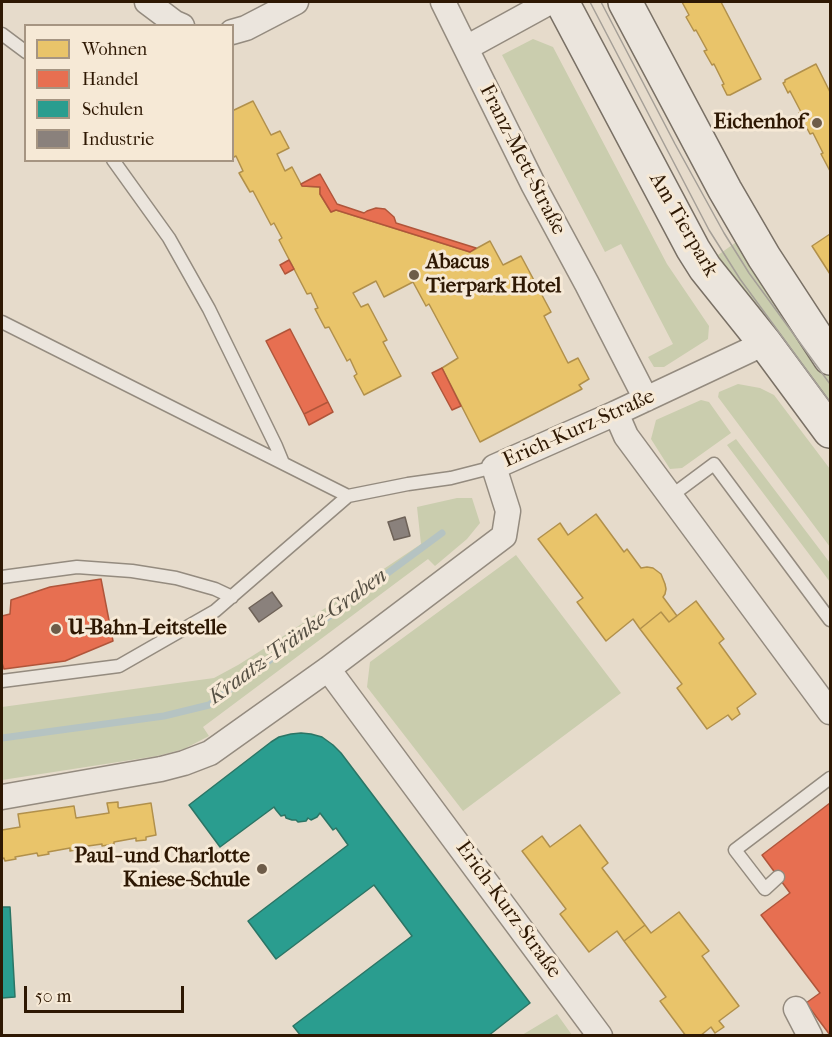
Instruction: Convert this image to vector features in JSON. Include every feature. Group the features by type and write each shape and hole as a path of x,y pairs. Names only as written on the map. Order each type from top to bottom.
{"main road":[{"name":"Am Tierpark","path":"562,2 693,249 705,268 765,342 831,431"},
{"path":"625,2 725,190 764,257 831,357"}],"street":[{"path":"147,2 177,24"},
{"path":"234,31 246,28 296,2"},
{"name":"Franz-Mett-Straße","path":"443,2 533,184 646,399"},
{"path":"466,48 550,2"},
{"name":"Erich-Kurz-Straße","path":"2,797 161,769 210,753 328,669 504,536 508,512 494,467 616,413 765,342"},
{"path":"616,413 626,436 831,712"},
{"name":"Erich-Kurz-Straße","path":"328,669 600,1035"},
{"path":"796,1009 810,1035"}],"lane":[{"path":"2,34 24,50"},
{"path":"114,162 175,248 209,309 283,463"},
{"path":"2,322 348,496"},
{"path":"671,496 714,464 831,620"},
{"path":"2,681 118,666 215,611 348,496 451,478 494,467"},
{"path":"2,577 77,567 132,571 176,578 215,589 232,597"},
{"path":"778,877 765,889 735,850 831,778"}],"green space":[{"path":"533,39 553,47 667,264 709,326 708,339 664,367 654,367 648,357 673,344 621,244 605,252 502,55"},
{"path":"742,238 830,372 830,415 711,260"},
{"path":"738,384 760,388 774,395 830,469 830,547 718,397 719,392"},
{"path":"701,400 709,402 731,433 682,468 670,469 651,439 656,420"},
{"path":"736,439 830,563 830,582 727,445"},
{"path":"457,498 472,498 480,523 467,539 435,566 428,559 203,727 209,736 184,749 157,756 2,780 2,707 214,678 276,641 421,544 417,507"},
{"path":"516,555 621,693 463,811 367,687 370,662"},
{"path":"557,1014 572,1035 522,1035"}],"building: Wohnen":[{"path":"682,2 721,2 761,79 727,95 714,64 712,65 704,51 707,50 686,17 689,15"},
{"name":"Eichenhof","path":"816,64 830,92 830,171 813,133 810,134 790,91 788,93 783,83"},
{"name":"Abacus Tierpark Hotel","path":"253,101 271,135 280,131 289,148 277,154 285,171 292,167 302,186 320,187 320,194 331,212 336,210 470,252 490,241 503,265 521,256 551,312 544,316 568,363 578,358 589,379 579,385 582,389 480,442 442,368 458,358 429,304 426,306 413,282 384,297 376,281 353,293 361,307 368,304 387,340 383,342 401,376 364,395 354,376 357,374 350,359 347,361 329,327 325,328 315,309 318,308 311,293 307,294 279,240 282,238 274,223 271,225 253,191 250,192 239,173 243,171 236,156 234,157 234,110"},
{"path":"830,234 830,274 812,246"},
{"path":"596,514 624,552 627,549 641,568 653,568 661,574 666,589 663,597 677,616 669,622 661,612 640,629 633,619 606,641 577,602 583,598 538,539 560,523 568,535"},
{"path":"696,601 724,639 719,643 756,694 737,708 740,714 732,720 728,715 707,729 677,688 682,684 640,629 661,612 669,622"},
{"path":"118,802 119,808 151,803 156,835 146,837 146,840 136,841 136,838 102,846 102,844 81,847 81,849 70,851 70,848 38,856 37,853 5,861 4,858 2,859 2,830 20,827 18,814 74,806 76,818 109,813 107,803"},
{"path":"580,825 608,863 602,868 645,925 624,941 617,931 589,952 560,914 566,909 522,851 542,836 550,847"},
{"path":"679,912 709,951 702,956 739,1006 719,1021 724,1027 715,1033 711,1027 700,1036 686,1036 660,1001 666,997 624,941 645,925 651,933"}],"building: Handel":[{"path":"320,174 337,204 364,213 376,208 385,209 394,217 396,223 476,248 470,252 336,210 331,212 320,194 320,187 302,186 301,184"},
{"path":"289,260 294,269 285,274 280,265"},
{"path":"290,329 328,402 304,414 266,341"},
{"path":"442,368 461,406 452,410 432,373"},
{"path":"328,402 333,412 309,425 304,414"},
{"name":"U-Bahn-Leitstelle","path":"101,579 113,641 65,661 4,669 2,616 10,614 11,600 50,587"},
{"path":"830,803 830,1035 806,1003 820,993 761,915 790,893 762,855"}],"building: Schulen":[{"path":"301,733 322,737 341,753 530,1003 488,1036 301,1036 293,1026 412,936 374,885 276,959 248,921 348,845 336,828 333,830 320,813 311,820 308,818 306,821 298,822 286,818 285,815 281,816 274,807 220,847 189,805 271,742 279,737"},
{"path":"2,907 10,907 15,997 2,998"}],"building: Industrie":[{"path":"405,517 410,536 394,540 388,522"},
{"path":"272,592 282,606 259,622 249,608"}],"waterway":[{"name":"Kraatz-Tränke-Graben","path":"2,738 164,716 209,705 442,533"}],"tram line":[{"path":"590,2 709,230 740,279 830,402"},
{"path":"601,2 724,233 749,273 830,384"}],"place":[{"name":"Eichenhof","path":"817,123"},
{"name":"Abacus Tierpark Hotel","path":"414,275"},
{"name":"U-Bahn-Leitstelle","path":"56,629"},
{"name":"Paul- und Charlotte Kniese-Schule","path":"262,869"}]}
